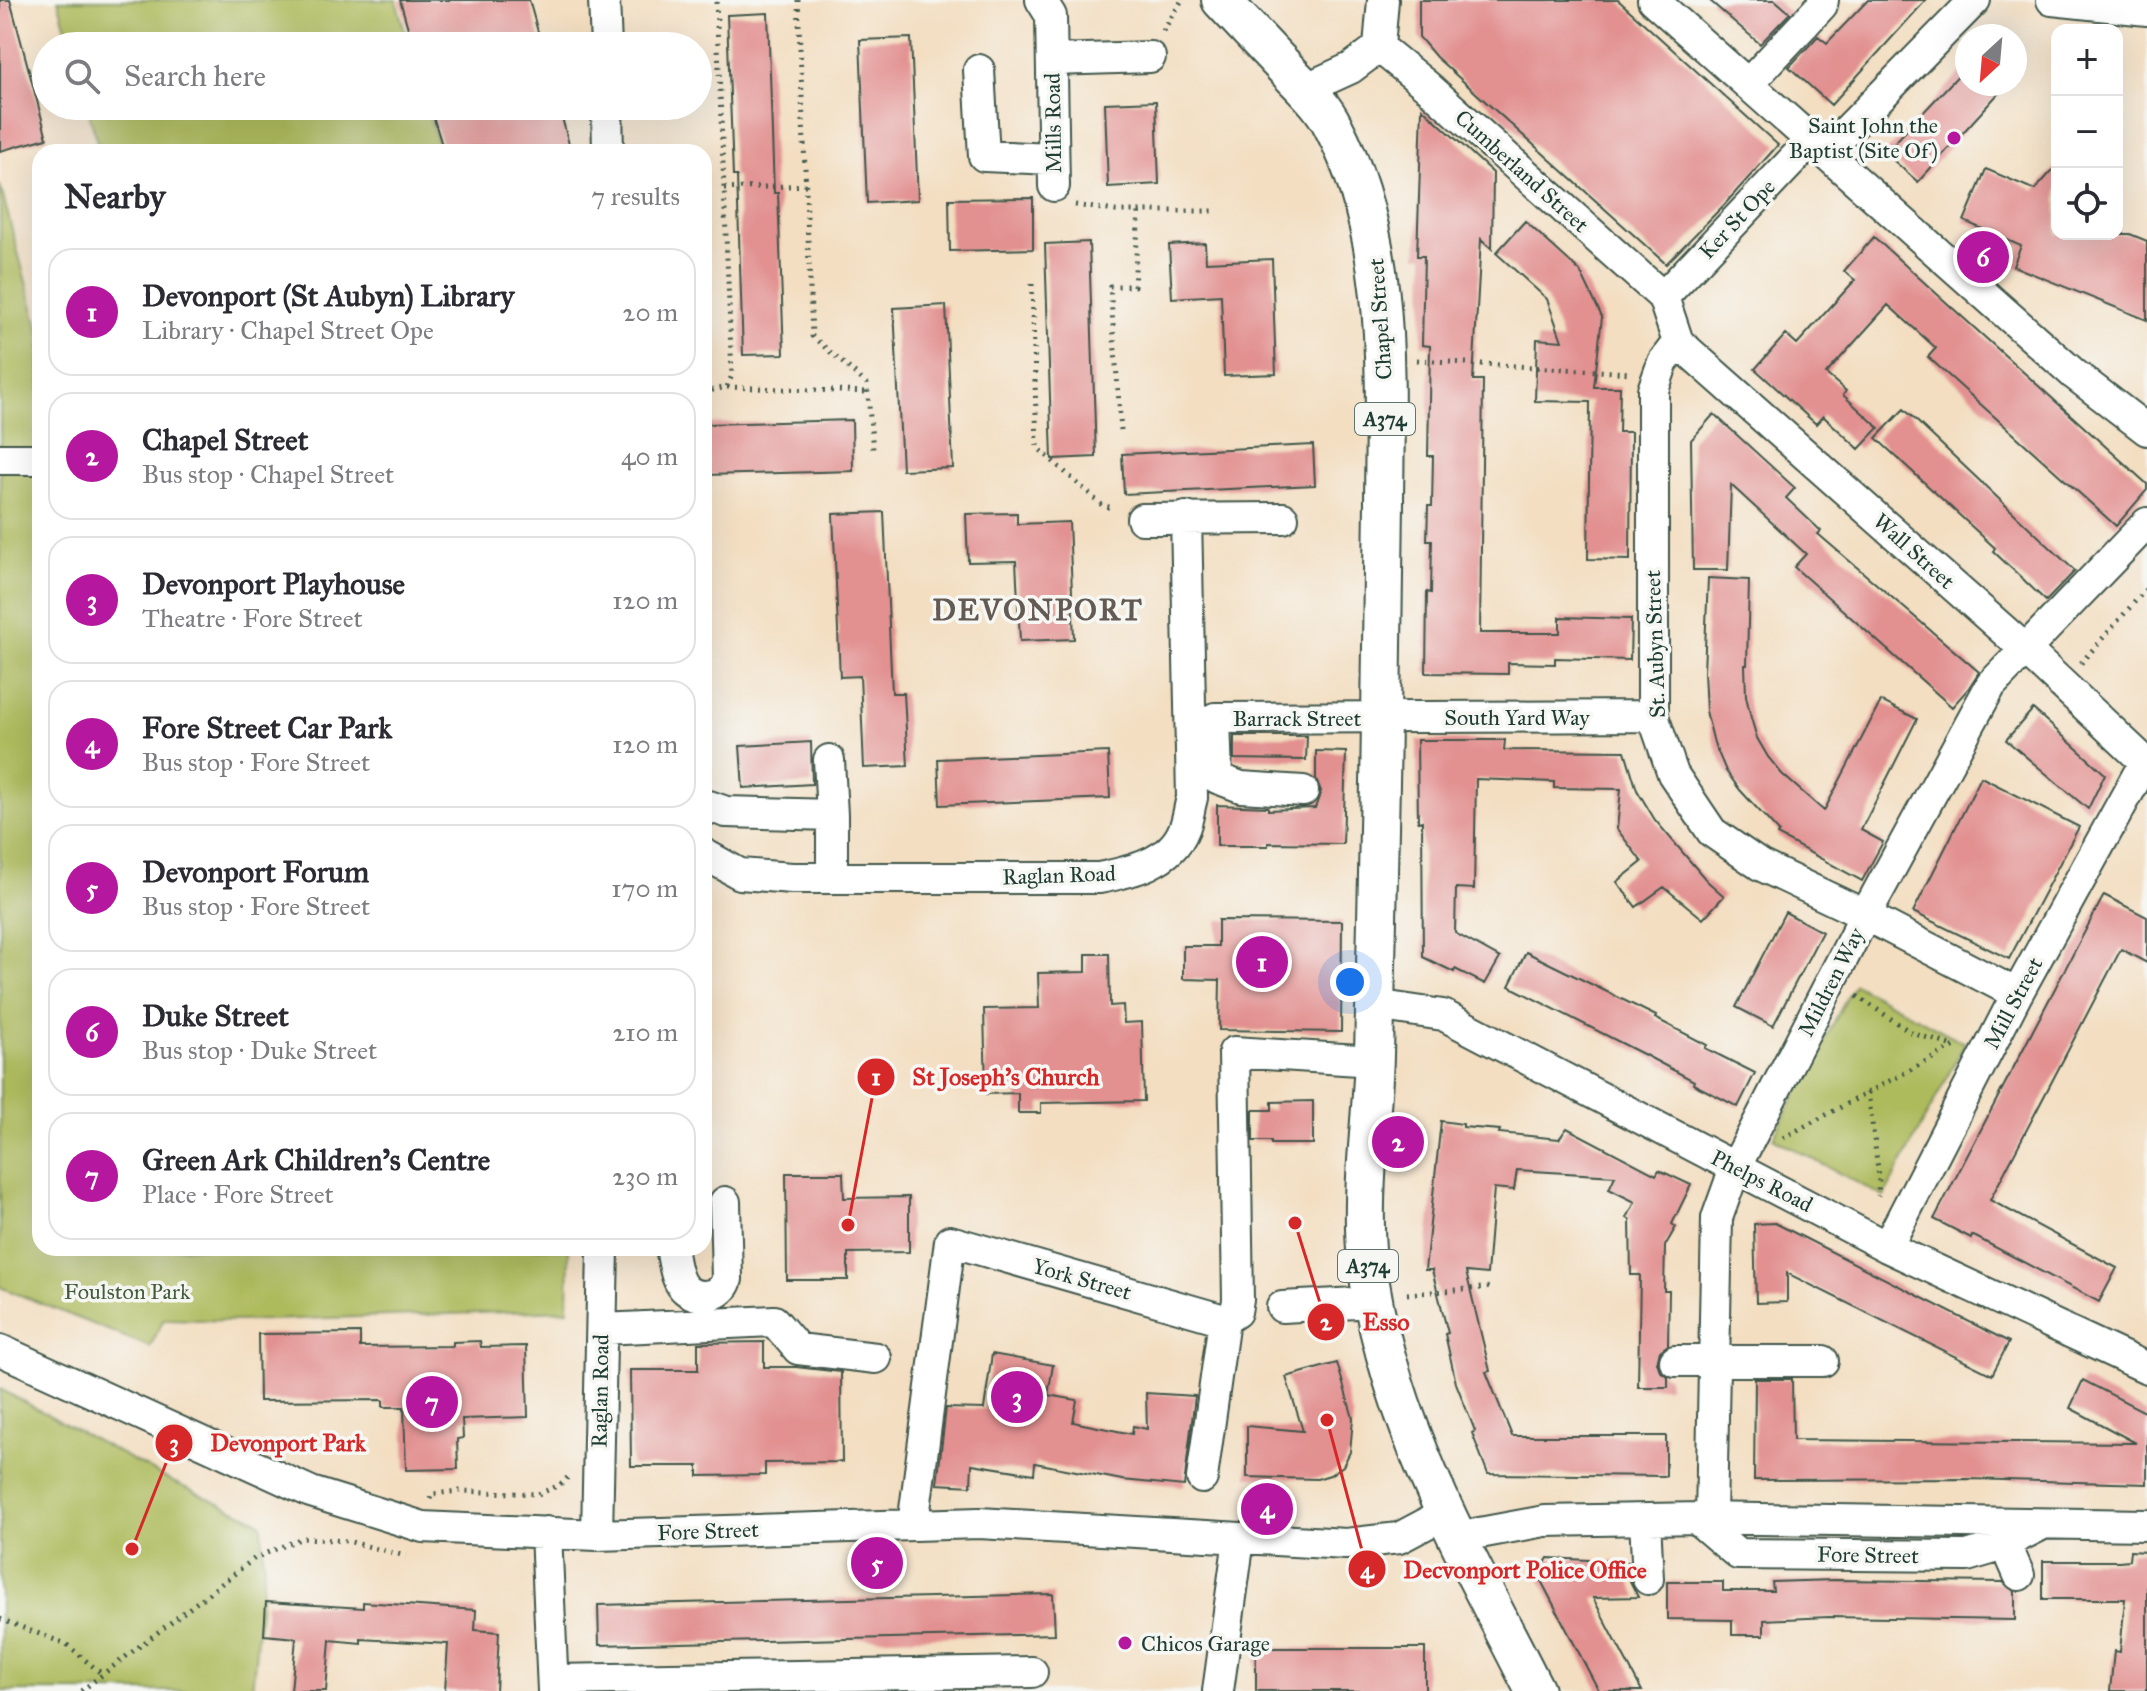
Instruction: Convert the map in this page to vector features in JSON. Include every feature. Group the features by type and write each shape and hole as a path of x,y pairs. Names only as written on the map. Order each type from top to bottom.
{"main road":[{"name":"A374","path":"1221,0 1305,89"},
{"name":"Chapel Street","path":"1305,89 1320,102 1332,123 1360,191 1374,241 1385,359 1383,637 1374,1061 1365,1205 1367,1260 1386,1364 1411,1432 1452,1525"},
{"name":"A374","path":"1452,1525 1535,1691"}],"street":[{"path":"604,0 605,32"},
{"name":"Mills Road","path":"1041,0 1051,16 1053,172"},
{"path":"1305,89 1351,68 1379,47 1383,0"},
{"path":"1653,0 2074,374 2147,430"},
{"path":"1748,84 1822,5 1823,0"},
{"name":"Ker St Ope","path":"1663,297 1975,0"},
{"path":"2052,0 2147,10"},
{"name":"Cumberland Street","path":"1379,47 1427,86 1663,297"},
{"name":"Mills Road","path":"1052,60 1150,57"},
{"path":"979,70 984,156 1053,172"},
{"path":"607,120 608,144"},
{"path":"1663,297 1678,342"},
{"name":"St. Aubyn Street","path":"1678,342 1663,362 1639,427 1653,716 1673,774 1712,832 1760,865 1865,915 2017,994"},
{"name":"Wall Street","path":"1678,342 2026,650 2146,763"},
{"path":"0,459 32,459"},
{"name":"Raglan Road","path":"712,858 740,874 832,878 1099,878 1136,871 1161,857 1183,832 1192,798 1186,517"},
{"path":"1142,519 1283,518"},
{"name":"Mildren Way","path":"1704,1518 1714,1361 1717,1218 1735,1168 1865,915 1991,685 2147,523"},
{"name":"South Yard Way","path":"1380,718 1653,716"},
{"name":"Barrack Street","path":"1303,791 1241,787 1217,778 1215,718 1380,718"},
{"path":"829,760 832,878"},
{"name":"Mill Street","path":"1887,1247 2017,994 2146,763"},
{"path":"712,807 726,812 832,815"},
{"name":"Phelps Road","path":"1375,1005 1443,1015 1887,1247 2147,1368"},
{"path":"1202,1478 1224,1320 1236,1312 1238,1300 1234,1052 1374,1061"},
{"path":"673,1256 676,1272 686,1289 698,1294 719,1293 725,1288 725,1202"},
{"name":"York Street","path":"913,1525 950,1241 1224,1320"},
{"name":"Raglan Road","path":"597,1535 603,1256"},
{"path":"1282,1307 1374,1299"},
{"path":"602,1329 774,1321 798,1349 876,1358"},
{"name":"Fore Street","path":"0,1350 311,1492 423,1527 597,1535 979,1523 1346,1544 1399,1538 1452,1525 1545,1521 1704,1518 2147,1525"},
{"path":"1675,1361 1823,1361"},
{"name":"Fore Street","path":"1704,1518 1738,1554 1967,1556 2005,1543 2045,1523"},
{"path":"1645,1520 1648,1579"},
{"path":"546,1532 553,1686 1032,1672"},
{"path":"1218,1691 1239,1539"},
{"path":"2005,1543 2019,1575"}],"path":[{"path":"716,0 732,375 727,387"},
{"path":"798,0 812,336 867,384 873,450"},
{"path":"1150,57 1182,0"},
{"path":"1053,172 1073,205 1115,211 1217,211"},
{"path":"724,189 806,185"},
{"path":"1121,430 1110,286 1134,286 1139,211"},
{"path":"1032,284 1037,447 1103,506 1137,510 1142,519"},
{"path":"1385,359 1659,374"},
{"path":"712,390 727,387 868,392"},
{"path":"2062,685 2147,588"},
{"path":"1832,980 1912,1033 1984,1058"},
{"path":"1783,1138 1955,1046"},
{"path":"1868,1092 1879,1177 1878,1204"},
{"path":"1374,1299 1493,1287"},
{"path":"81,1691 255,1558 302,1538 347,1541 422,1560 423,1527 432,1494 460,1491 538,1494 560,1485 572,1472"},
{"path":"0,1619 66,1644 102,1674"}],"green space":[{"path":"58,0 396,0 405,32 67,32"},
{"path":"91,120 430,120 438,144 98,144"},
{"name":"Foulston Park","path":"0,185 32,304 32,1256 569,1256 568,1310 239,1321 164,1319 150,1347 0,1287"},
{"path":"1854,984 1965,1043 1884,1197 1773,1138"},
{"path":"0,1389 173,1482 262,1524 264,1568 252,1691 0,1691"}],"building":[{"path":"0,0 10,0 32,82 32,120 42,120 47,138 0,151"},
{"path":"400,0 529,0 538,32 409,32"},
{"path":"1419,0 1618,0 1778,145 1666,264 1436,57 1419,37"},
{"path":"1709,0 1775,0 1790,13 1760,44"},
{"path":"1868,0 1926,0 1831,105 1789,67 1818,36 1827,43"},
{"path":"768,13 774,193 778,193 784,354 743,355 737,176 733,176 727,15"},
{"path":"911,38 918,200 867,203 860,40"},
{"path":"1955,79 1955,96 1996,96 1918,182 1885,153"},
{"path":"1156,101 1159,184 1108,187 1105,103"},
{"path":"1422,108 1493,173 1492,249 1481,239 1473,380 1483,380 1480,633 1560,633 1560,617 1631,619 1630,660 1555,658 1555,664 1508,663 1508,674 1426,673 1427,592 1431,593 1432,540 1427,540 1428,506 1432,506 1433,456 1428,456 1430,346 1422,345 1424,256 1417,256"},
{"path":"434,120 563,120 569,144 442,144"},
{"path":"1986,169 2035,190 2051,172 2051,240 2123,240 2123,234 2130,234 2147,241 2147,320 2013,266 2021,246 1964,221"},
{"path":"1033,198 1033,249 950,251 949,199"},
{"path":"1525,221 1580,271 1602,317 1594,387 1620,387 1619,432 1631,432 1630,560 1588,559 1590,402 1535,401 1537,339 1562,341 1547,299 1496,253"},
{"path":"1874,237 2147,484 2147,490 2116,526 1928,357 1936,348 1888,305 1826,374 1846,391 1843,395 1879,428 1859,449 1823,416 1816,424 1755,369 1786,334 1797,344 1855,280 1844,271"},
{"path":"1089,242 1096,457 1052,459 1045,244"},
{"path":"1205,243 1206,262 1272,259 1276,374 1224,376 1221,295 1172,298 1169,245"},
{"path":"946,305 953,468 902,470 894,308"},
{"path":"1904,409 2075,571 2046,601 1993,551 1995,548 1876,438"},
{"path":"1714,414 1795,488 1786,498 1821,531 1818,534 1979,672 1952,707 1794,567 1806,554 1731,485 1728,570 1693,570 1691,440"},
{"path":"852,420 853,471 712,475 712,424"},
{"path":"1313,445 1315,485 1124,494 1122,454"},
{"path":"884,512 892,693 904,693 908,766 864,768 860,676 840,677 833,514"},
{"path":"1017,513 1017,524 1069,522 1074,639 1020,641 1016,561 968,562 966,514"},
{"path":"1708,578 1749,580 1746,696 1757,738 1782,774 1824,811 1881,701 1917,719 1861,830 1883,842 1862,881 1777,835 1779,832 1726,771 1714,743 1706,711 1704,672"},
{"path":"2033,709 2105,774 2088,809 2006,740"},
{"path":"1234,736 1307,736 1306,760 1234,759"},
{"path":"1417,740 1505,740 1504,750 1625,751 1637,790 1655,820 1707,881 1724,896 1703,919 1664,887 1636,907 1617,882 1642,862 1617,829 1621,789 1554,788 1554,782 1476,779 1474,889 1456,888 1455,933 1500,958 1485,984 1423,957 1422,821 1418,822"},
{"path":"811,742 812,784 743,788 740,746"},
{"path":"1316,751 1346,752 1343,844 1217,846 1217,805 1268,807 1268,810 1315,808 1321,791 1316,779"},
{"path":"1108,752 1110,798 940,805 938,759"},
{"path":"1981,777 2079,827 2009,959 1913,912"},
{"path":"2104,895 2147,917 2147,963 2121,949 1990,1200 2117,1268 2099,1302 1972,1235 1971,1238 1934,1219"},
{"path":"1785,912 1822,932 1773,1026 1736,1007"},
{"path":"1218,920 1342,921 1341,1032 1219,1030 1220,980 1183,979 1183,946 1218,946"},
{"path":"1526,952 1656,1016 1707,1045 1705,1048 1755,1073 1738,1107 1645,1055 1509,986"},
{"path":"1086,954 1109,954 1110,1006 1123,1005 1124,1023 1142,1022 1144,1101 1041,1103 1041,1113 1018,1113 1018,1093 986,1094 984,1009 1039,1008 1038,973 1086,972"},
{"path":"1313,1101 1313,1144 1253,1141 1253,1110 1272,1110 1272,1102"},
{"path":"1441,1121 1463,1124 1463,1127 1500,1130 1499,1133 1559,1139 1567,1128 1656,1175 1659,1170 1691,1185 1672,1224 1676,1227 1665,1246 1664,1291 1669,1291 1668,1345 1660,1351 1657,1362 1660,1371 1668,1377 1668,1387 1638,1387 1640,1275 1631,1275 1630,1220 1627,1218 1635,1202 1609,1189 1615,1176 1517,1170 1514,1190 1494,1188 1487,1274 1466,1272 1490,1371 1486,1372 1512,1436 1666,1436 1666,1476 1488,1474 1456,1383 1445,1334 1448,1333 1432,1270 1425,1270"},
{"path":"786,1173 843,1173 844,1198 909,1197 909,1252 848,1253 848,1280 787,1280"},
{"path":"1775,1223 2009,1342 1992,1375 1787,1273 1787,1302 1756,1303 1754,1224"},
{"path":"360,1333 360,1347 453,1346 453,1342 480,1341 481,1347 526,1346 528,1417 462,1419 463,1438 457,1439 458,1469 406,1470 404,1407 383,1407 383,1400 259,1401 258,1334"},
{"path":"764,1342 764,1367 841,1372 842,1462 765,1463 765,1475 698,1476 698,1466 631,1466 630,1370 698,1370 698,1343"},
{"path":"992,1354 1053,1365 1048,1395 1077,1400 1073,1422 1132,1434 1133,1426 1147,1429 1146,1393 1195,1396 1184,1486 1122,1480 1035,1463 1034,1474 972,1464 971,1486 937,1484 946,1408 984,1409"},
{"path":"1337,1363 1353,1418 1350,1452 1343,1466 1317,1479 1247,1477 1247,1426 1303,1431 1286,1377"},
{"path":"1755,1379 1792,1379 1793,1440 2136,1443 2070,1408 2083,1380 2147,1413 2147,1484 1967,1479 1754,1480"},
{"path":"2130,1551 2147,1552 2147,1691 2110,1691 2114,1651 2120,1652 2125,1599 2043,1599 2043,1561 2129,1560"},
{"path":"1548,1558 1629,1562 1630,1581 1638,1597 1593,1598 1642,1691 1599,1691 1538,1575"},
{"path":"1667,1582 1723,1582 1723,1591 1773,1591 1772,1582 2003,1582 2015,1592 2015,1620 1829,1617 1764,1620 1764,1635 1732,1635 1732,1620 1667,1619"},
{"path":"1053,1594 1055,1634 599,1645 598,1605"},
{"path":"266,1602 363,1608 363,1602 476,1610 475,1630 499,1632 496,1691 445,1691 448,1644 361,1639 361,1643 330,1640 326,1691 291,1691 296,1638 264,1635"},
{"path":"1256,1648 1425,1648 1425,1691 1256,1691"}],"place":[{"name":"Saint John the Baptist (Site Of)","path":"1954,138"},
{"name":"Duke Street","path":"1983,257"},
{"name":"Devonport (St Aubyn) Library","path":"1262,962"},
{"name":"Chapel Street","path":"1398,1142"},
{"name":"Esso","path":"1295,1223"},
{"name":"St Joseph's Church","path":"848,1225"},
{"name":"Devonport Playhouse","path":"1017,1397"},
{"name":"Green Ark Children's Centre","path":"432,1402"},
{"name":"Decvonport Police Office","path":"1327,1420"},
{"name":"Fore Street Car Park","path":"1267,1509"},
{"name":"Devonport Park","path":"132,1549"},
{"name":"Devonport Forum","path":"877,1563"},
{"name":"Chicos Garage","path":"1125,1643"}],"district":[{"name":"DEVONPORT","path":"1038,610"}]}
